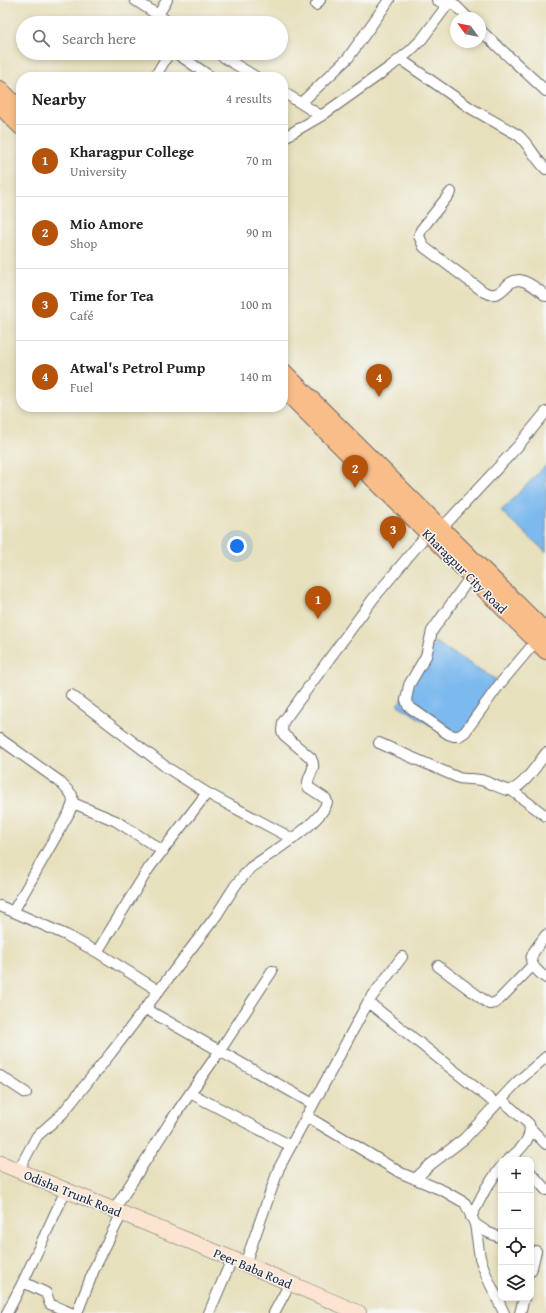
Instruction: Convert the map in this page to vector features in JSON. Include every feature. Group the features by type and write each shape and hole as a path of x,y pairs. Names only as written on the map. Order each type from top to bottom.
{"main road":[{"path":"0,90 16,105"},
{"path":"0,106 16,122"},
{"path":"288,376 435,531 543,641"},
{"name":"Kharagpur City Road","path":"288,394 435,531 471,576 543,641"},
{"name":"Odisha Trunk Road","path":"0,1163 146,1223"},
{"name":"Peer Baba Road","path":"146,1223 359,1313"}],"street":[{"path":"135,0 158,15 167,0"},
{"path":"301,103 348,58 388,0"},
{"path":"437,0 450,2 461,12"},
{"path":"288,135 321,116 410,51 422,40 450,2"},
{"path":"486,36 546,91"},
{"path":"400,59 472,109 518,135 524,140 546,169"},
{"path":"158,72 165,60"},
{"path":"185,60 201,72"},
{"path":"229,60 248,72"},
{"path":"288,95 321,116"},
{"path":"451,192 421,230 420,236 424,247 478,288 490,295 495,295 512,282 518,280 533,286 546,296"},
{"path":"18,1171 37,1136 62,1114 146,1009 216,916 242,876 256,864 305,830 325,808 327,802 326,799 308,787 307,782 314,768 314,763 311,758 284,735 282,731 283,722 373,599 435,531 518,446 546,412"},
{"path":"471,576 432,631 426,656 409,685 406,700 408,706 448,734 459,736 469,727 499,685 543,641"},
{"path":"71,695 166,767 206,794 293,839"},
{"path":"0,739 59,780 72,795 73,803 69,813 13,912"},
{"path":"379,743 459,778 465,780 481,780 504,789 511,790 546,816"},
{"path":"511,790 522,783 546,753"},
{"path":"97,952 149,868 206,794"},
{"path":"73,803 116,821 163,851"},
{"path":"0,906 66,935 97,952 160,991"},
{"path":"546,935 532,954 530,960 532,966 546,978"},
{"path":"209,1313 238,1261 271,1187 312,1104 368,1002 402,957"},
{"path":"438,966 489,1004 495,1003 501,998 532,966"},
{"path":"76,1313 118,1211 170,1122 272,972"},
{"path":"368,1002 529,1124 531,1129 546,1144"},
{"path":"146,1009 312,1104"},
{"path":"415,1179 464,1138 516,1083 546,1057"},
{"path":"0,1076 26,1093"},
{"path":"190,1093 291,1146"},
{"path":"306,1116 401,1173 444,1191 465,1203 473,1220 480,1258 504,1313"},
{"path":"516,1157 529,1136 531,1129"},
{"path":"473,1220 486,1188 498,1171"},
{"path":"534,1176 546,1190"},
{"path":"7,1313 66,1190"},
{"path":"473,1220 486,1232 498,1237"},
{"path":"534,1250 546,1254"},
{"path":"23,1282 46,1293 50,1304 71,1313"},
{"path":"274,1313 290,1283"},
{"path":"520,1313 523,1301"}],"water":[{"path":"546,465 546,552 501,511"},
{"path":"435,642 498,681 457,742 398,705"}],"place":[{"name":"Atwal's Petrol Pump","path":"379,397"},
{"name":"Mio Amore","path":"355,488"},
{"name":"Time for Tea","path":"393,549"},
{"name":"Kharagpur College","path":"318,619"}]}
